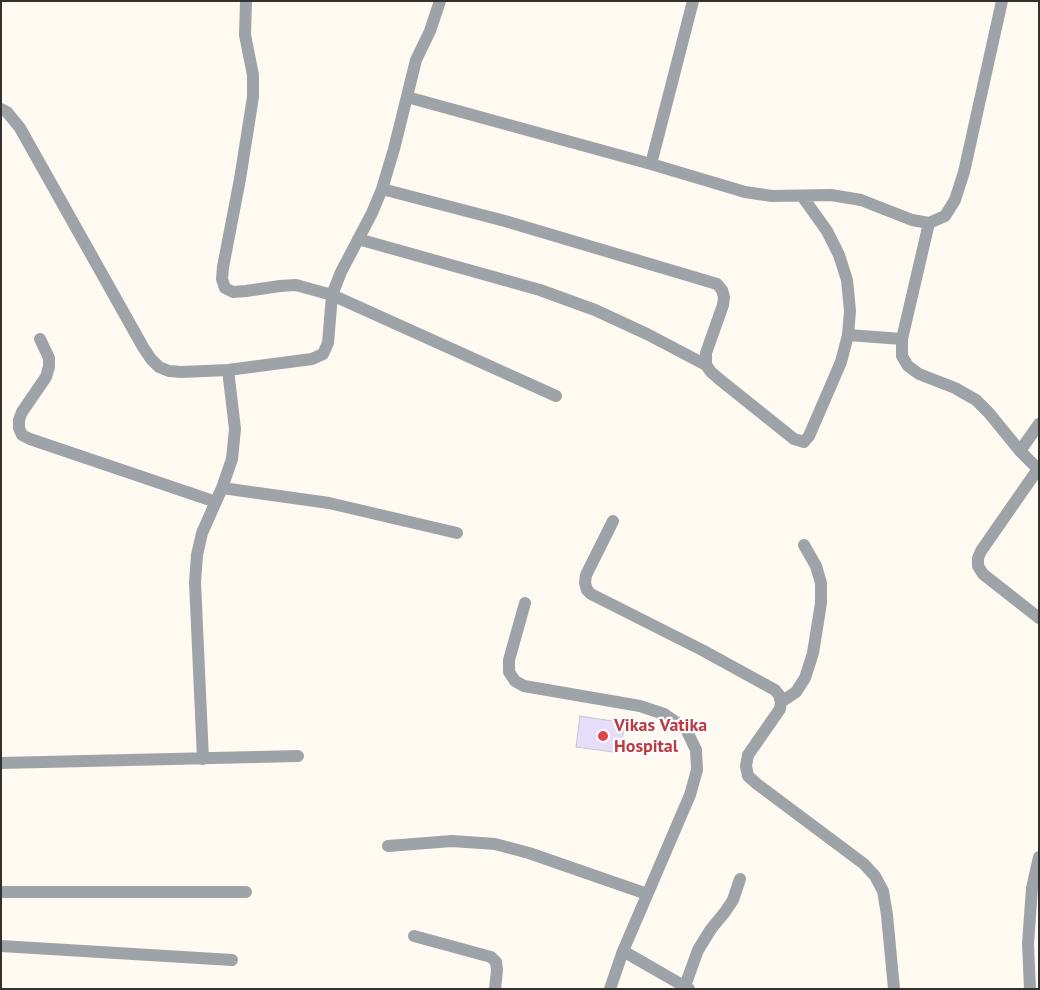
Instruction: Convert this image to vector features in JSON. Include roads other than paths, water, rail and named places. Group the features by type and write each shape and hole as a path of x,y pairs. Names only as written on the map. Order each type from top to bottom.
{"street":[{"path":"246,1 245,35 253,75 253,97 222,279 225,288 233,292 296,285 332,295 556,396"},
{"path":"1,109 7,112 20,128 151,359 159,367 169,371 181,372 228,370 312,359 323,354 328,342 332,295 340,272 382,189 416,60 430,31 440,1"},
{"path":"651,164 693,1"},
{"path":"407,98 651,164 745,192 772,196 831,195 861,200 912,220 929,223 945,216 955,200 964,172 1002,1"},
{"path":"382,189 532,229 717,284 722,290 724,297 723,306 706,353 706,365"},
{"path":"358,239 540,290 595,310 647,334 706,365 719,379 794,439 804,442 809,436 841,362 848,335 850,311 847,280 839,255 827,231 802,196"},
{"path":"929,223 902,339 902,356 908,366 919,374 955,388 976,400 1020,451 1039,469 978,558 978,566 983,574 1039,618"},
{"path":"848,335 902,339"},
{"path":"40,339 49,358 49,367 46,377 22,412 19,428 22,435 216,502"},
{"path":"203,759 194,582 202,533 222,488 232,459 235,429 228,370"},
{"path":"1020,451 1039,424"},
{"path":"222,488 329,503 457,533"},
{"path":"613,521 586,575 586,590 702,650 775,690 779,695 780,709 748,754 746,766 748,776 756,784 864,864 875,876 883,891 894,989"},
{"path":"781,702 796,692 805,678 813,653 820,611 821,583 816,566 804,545"},
{"path":"525,604 509,660 509,672 515,681 524,686 640,706 664,714 686,729 696,750 697,770 690,795 623,951 610,989"},
{"path":"1,763 298,756"},
{"path":"388,846 452,841 496,844 529,853 647,894"},
{"path":"1030,989 1028,944 1032,888 1039,857"},
{"path":"623,951 687,987 698,950 733,900 740,879"},
{"path":"1,892 246,892"},
{"path":"414,936 491,957 496,962 496,989"},
{"path":"1,946 232,960"}],"place":[{"name":"Vikas Vatika Hospital","path":"603,736"}]}
